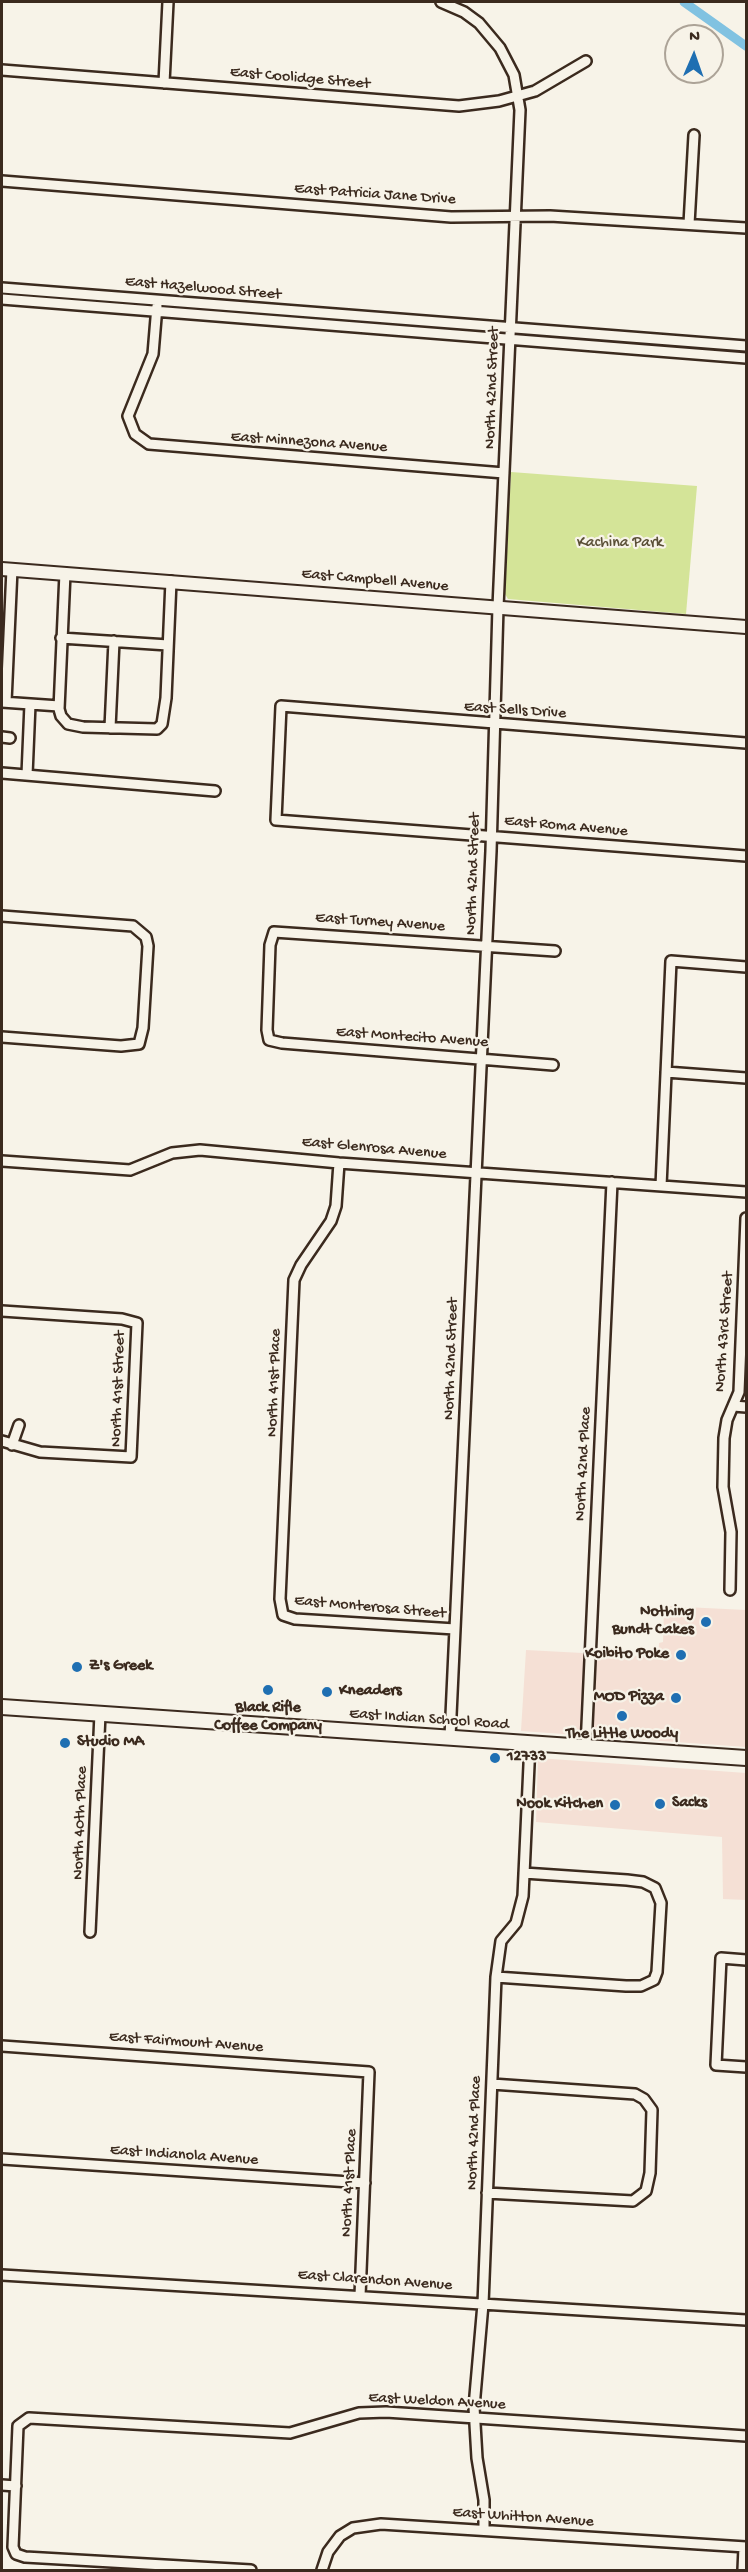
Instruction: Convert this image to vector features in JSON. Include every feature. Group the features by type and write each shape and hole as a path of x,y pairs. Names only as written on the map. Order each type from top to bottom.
{"main road":[{"name":"East Indian School Road","path":"2,1707 747,1758"}],"street":[{"path":"164,83 168,2"},
{"name":"North 42nd Street","path":"441,2 464,12 479,24 508,61 519,96 486,946 450,1737"},
{"name":"East Coolidge Street","path":"2,70 444,105 476,105 519,96 547,85 586,61"},
{"path":"689,224 694,135"},
{"name":"East Patricia Jane Drive","path":"2,181 451,217 550,216 747,228"},
{"name":"East Hazelwood Street","path":"2,288 87,295 157,306 314,324 747,358"},
{"path":"87,295 87,306"},
{"name":"East Hazelwood Street","path":"2,299 87,306 157,306 315,313 747,346"},
{"name":"East Minnezona Avenue","path":"157,306 153,354 128,416 135,434 149,444 159,447 504,473"},
{"path":"314,324 315,313"},
{"path":"603,336 603,347"},
{"path":"7,569 4,702 59,706"},
{"name":"East Campbell Avenue","path":"7,569 747,627"},
{"path":"65,573 59,706 61,716 68,724 111,728 157,729 162,724 171,581"},
{"path":"61,638 168,645"},
{"path":"111,728 114,641"},
{"path":"27,775 30,704"},
{"name":"East Sells Drive","path":"276,820 281,706 495,725 747,743"},
{"path":"2,773 214,791"},
{"name":"East Roma Avenue","path":"276,820 747,856"},
{"path":"2,916 133,926 146,936 144,1028 139,1044 122,1046 2,1037"},
{"name":"East Turney Avenue","path":"269,1040 270,945 274,932 555,951"},
{"path":"661,1186 671,962 747,967"},
{"name":"East Montecito Avenue","path":"269,1040 553,1065"},
{"path":"666,1072 747,1078"},
{"name":"East Glenrosa Avenue","path":"2,1161 130,1170 172,1153 200,1150 339,1163 747,1192"},
{"name":"North 41st Place","path":"283,1615 280,1599 294,1280 301,1265 332,1221 336,1206 339,1163"},
{"name":"North 42nd Place","path":"586,1747 612,1182"},
{"name":"North 43rd Street","path":"730,1590 731,1532 723,1487 724,1438 739,1392 747,1218"},
{"name":"North 41st Street","path":"2,1311 122,1319 137,1323 131,1457 40,1452 12,1445"},
{"path":"733,1406 747,1407"},
{"path":"2,1441 12,1445 19,1425"},
{"name":"East Monterosa Street","path":"283,1615 295,1619 455,1629"},
{"name":"North 40th Place","path":"90,1932 100,1714"},
{"name":"North 42nd Place","path":"484,2530 484,2500 477,2458 474,2419 483,2304 496,1977 501,1941 516,1923 521,1908 530,1743"},
{"path":"496,1977 626,1986 641,1986 654,1980 658,1964 661,1903 655,1888 643,1882 627,1880 524,1873"},
{"path":"747,1960 721,1958 716,2065 747,2067"},
{"name":"East Fairmount Avenue","path":"2,2046 369,2072"},
{"name":"North 41st Place","path":"360,2296 369,2072"},
{"path":"487,2193 633,2201 646,2191 650,2173 652,2118 649,2105 635,2094 492,2084"},
{"name":"East Indianola Avenue","path":"2,2159 365,2183"},
{"name":"East Clarendon Avenue","path":"2,2275 747,2320"},
{"name":"East Weldon Avenue","path":"16,2486 18,2426 21,2421 29,2418 290,2433 359,2413 386,2412 747,2436"},
{"path":"2,2485 16,2486 13,2547 16,2554 26,2557 251,2571"},
{"name":"East Whitton Avenue","path":"322,2571 333,2544 353,2528 381,2524 745,2547"},
{"path":"743,2571 745,2547"}],"shaded area":[{"path":"664,1606 746,1610 746,1747 521,1731 526,1650 658,1657 659,1643 663,1642"},
{"path":"538,1758 746,1773 746,1900 723,1899 722,1837 536,1822"}],"green space":[{"name":"Kachina Park","path":"511,472 697,486 686,614 508,599 505,594"}],"waterway":[{"path":"684,2 746,46"}],"place":[{"name":"Nothing Bundt Cakes","path":"706,1622"},
{"name":"Koibito Poke","path":"681,1655"},
{"name":"Z's Greek","path":"77,1667"},
{"name":"Black Rifle Coffee Company","path":"268,1690"},
{"name":"Kneaders","path":"327,1692"},
{"name":"MOD Pizza","path":"676,1698"},
{"name":"The Little Woody","path":"622,1716"},
{"name":"Studio MA","path":"65,1743"},
{"name":"12733","path":"495,1758"},
{"name":"Sacks","path":"660,1804"},
{"name":"Nook Kitchen","path":"615,1805"}]}
